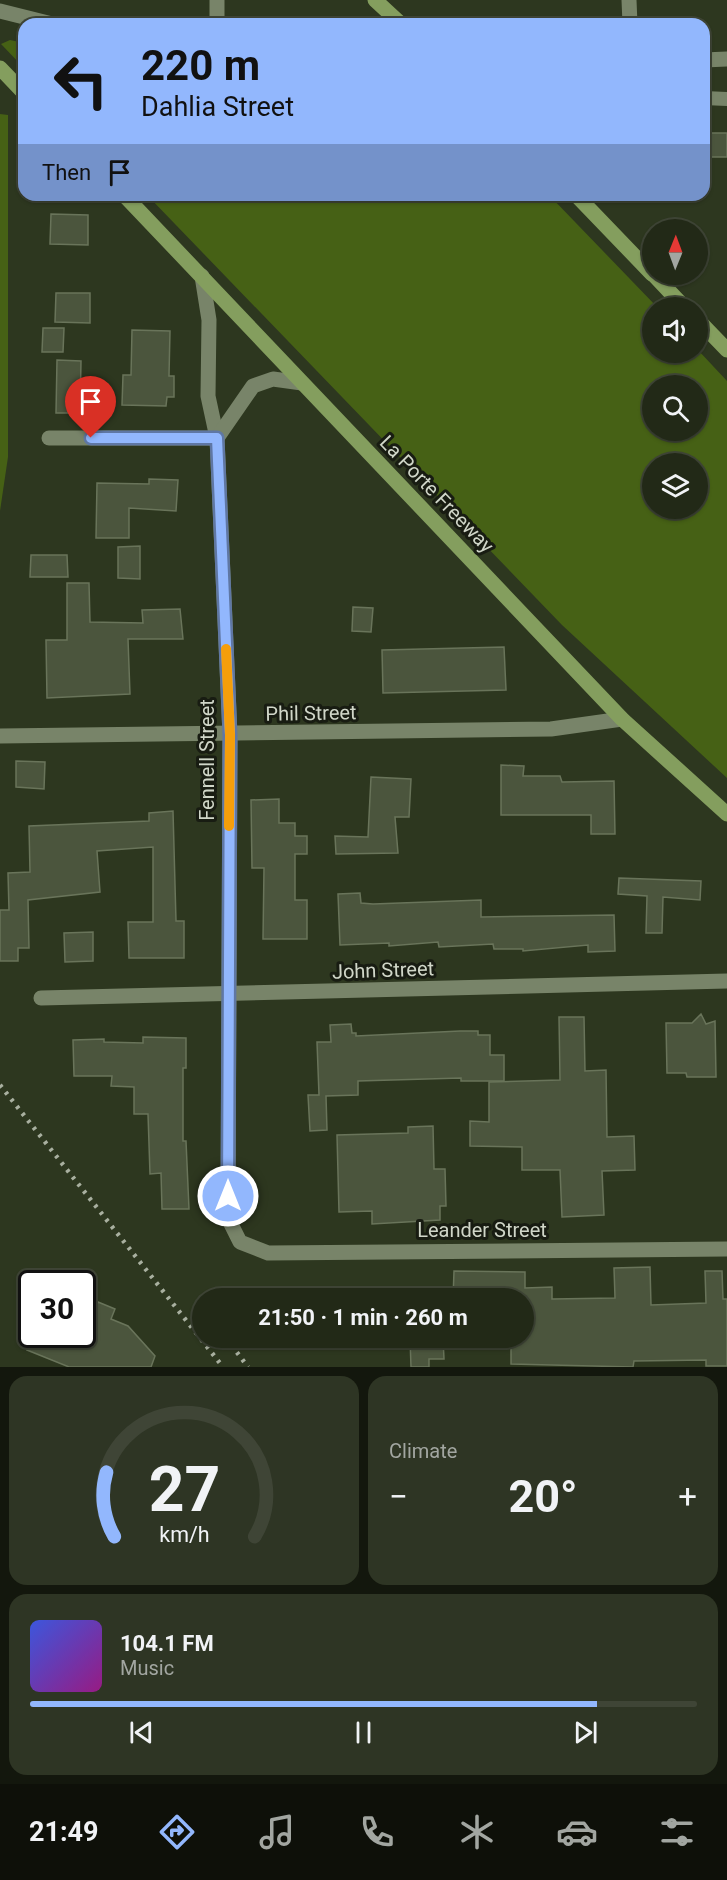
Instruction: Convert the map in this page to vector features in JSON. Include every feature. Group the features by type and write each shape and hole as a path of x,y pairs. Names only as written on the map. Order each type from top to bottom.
{"main road":[{"path":"375,0 394,18"},
{"path":"0,68 18,87"},
{"name":"La Porte Freeway","path":"130,201 622,719 727,813"},
{"path":"582,201 642,263"},
{"path":"663,285 675,297"},
{"path":"708,330 727,350"}],"street":[{"path":"217,0 217,18"},
{"path":"629,0 630,18"},
{"path":"0,11 28,18"},
{"path":"710,60 727,60"},
{"name":"Fennell Street","path":"202,276 209,320 208,396 217,438 230,735 227,995 228,1218 240,1242"},
{"path":"49,438 217,438 253,386 273,379 302,383"},
{"name":"Phil Street","path":"0,736 230,735 551,729 622,719"},
{"name":"John Street","path":"41,998 727,981"},
{"name":"Leander Street","path":"240,1242 268,1253 727,1249"}],"lane":[{"path":"710,99 727,99"}],"green space":[{"path":"10,40 18,42 18,62 1,44"},
{"path":"0,114 8,115 8,457 0,511"},
{"path":"153,201 555,201 647,297 642,297 642,363 708,363 708,361 727,381 727,778 562,625"}],"building":[{"path":"710,133 727,133 727,157 710,157"},
{"path":"51,214 88,215 88,245 50,244"},
{"path":"56,293 90,293 90,323 55,322"},
{"path":"43,328 64,328 63,352 42,352"},
{"path":"132,330 170,331 169,376 174,376 174,397 167,397 166,406 122,405 123,375 131,375"},
{"path":"57,360 81,361 80,413 56,413"},
{"path":"149,479 178,480 176,511 129,508 129,538 96,538 97,483 149,484"},
{"path":"140,546 140,579 118,578 118,547"},
{"path":"31,555 67,555 68,577 30,577"},
{"path":"67,583 89,583 90,622 143,623 142,610 180,609 183,639 128,639 130,694 47,698 46,640 67,640"},
{"path":"353,607 373,608 371,632 352,631"},
{"path":"504,647 506,690 383,693 382,650"},
{"path":"16,761 45,762 44,789 16,787"},
{"path":"501,765 524,766 523,776 560,776 562,782 614,781 615,834 591,834 591,815 501,815"},
{"path":"371,777 411,779 409,817 395,817 398,853 336,854 335,836 368,837"},
{"path":"279,799 279,823 295,823 295,836 307,836 307,854 295,854 295,900 307,900 307,939 263,939 264,868 252,868 251,800"},
{"path":"173,811 176,921 184,921 184,958 129,958 128,922 153,922 153,847 97,851 100,892 28,900 29,948 18,948 18,961 0,961 0,910 9,910 8,873 30,872 29,826 149,821 149,813"},
{"path":"619,878 701,881 700,900 663,897 662,933 646,933 647,896 618,894"},
{"path":"360,893 361,903 373,904 481,900 481,917 614,915 615,951 588,952 588,945 523,951 523,949 494,949 493,944 439,947 438,942 389,946 389,943 340,945 338,894"},
{"path":"93,932 93,961 65,962 64,933"},
{"path":"701,1014 706,1024 715,1021 716,1077 687,1077 686,1073 667,1073 666,1023 692,1023"},
{"path":"559,1017 584,1017 585,1071 606,1070 607,1137 634,1136 635,1170 602,1171 604,1215 562,1217 560,1170 522,1170 522,1147 470,1146 470,1121 489,1122 489,1082 560,1080"},
{"path":"351,1024 352,1033 356,1033 356,1036 460,1031 478,1031 478,1035 490,1035 490,1055 504,1055 504,1081 461,1081 461,1078 358,1081 358,1095 326,1096 327,1130 310,1131 308,1095 319,1095 317,1042 331,1042 330,1025"},
{"path":"143,1037 186,1038 186,1068 183,1068 183,1141 186,1141 189,1209 162,1209 161,1173 150,1174 148,1114 134,1114 134,1087 111,1086 112,1076 74,1076 73,1040 104,1039 104,1042 143,1043"},
{"path":"433,1126 434,1169 445,1169 446,1206 440,1206 440,1220 372,1224 372,1211 339,1212 337,1135 408,1133 408,1127"},
{"path":"650,1267 651,1305 706,1303 705,1271 722,1271 723,1299 727,1299 727,1366 706,1366 706,1360 634,1361 633,1367 511,1364 511,1348 534,1348 534,1288 525,1288 552,1287 552,1299 615,1298 614,1268"},
{"path":"454,1271 525,1272 525,1288 453,1288"},
{"path":"98,1302 115,1309 111,1319 128,1326 155,1356 151,1367 69,1367 27,1350 28,1348 96,1348"},
{"path":"410,1348 443,1348 444,1359 429,1359 429,1367 411,1367"}],"railway":[{"path":"0,1085 223,1367"},
{"path":"234,1348 248,1367"}],"slow traffic":[{"path":"226,649 230,735 229,826"}],"route":[{"path":"91,438 217,438 230,735 227,995 228,1196"}]}
